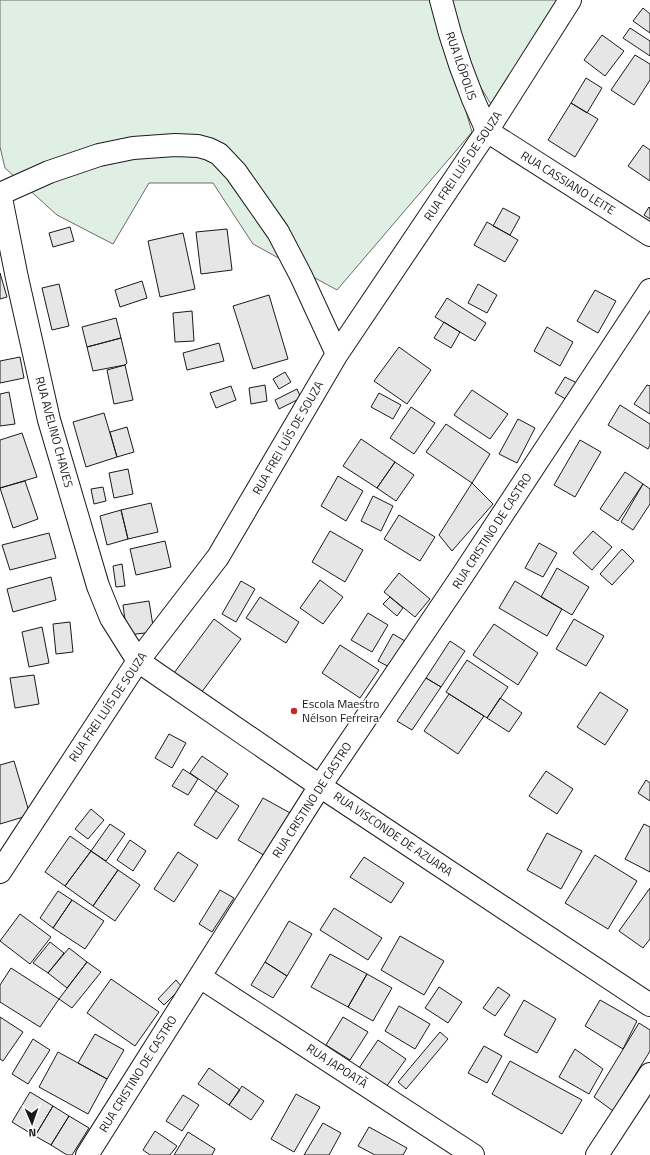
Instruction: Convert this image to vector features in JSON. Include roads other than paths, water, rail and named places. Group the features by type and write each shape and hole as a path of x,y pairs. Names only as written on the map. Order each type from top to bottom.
{"street":[{"name":"RUA ILÓPOLIS","path":"441,0 450,36 469,93 487,131"},
{"name":"RUA FREI LUÍS DE SOUZA","path":"0,872 138,661 218,557 337,354 487,131 570,0"},
{"name":"RUA CASSIANO LEITE","path":"487,131 650,235"},
{"path":"0,194 49,172 99,155 132,148 175,145 198,146 209,149 219,154 236,172 278,232 301,276 337,354"},
{"name":"RUA AVELINO CHAVES","path":"0,194 17,278 51,428 98,586 111,618 138,661"},
{"name":"RUA CRISTINO DE CASTRO","path":"87,1155 320,786 462,576 650,290"},
{"name":"RUA VISCONDE DE AZUARA","path":"138,661 320,786 650,1005"},
{"name":"RUA JAPOATÃ","path":"200,977 473,1155"},
{"path":"597,1155 650,1074"}],"place":[{"name":"Escola Maestro Nélson Ferreira","path":"294,711"}]}
